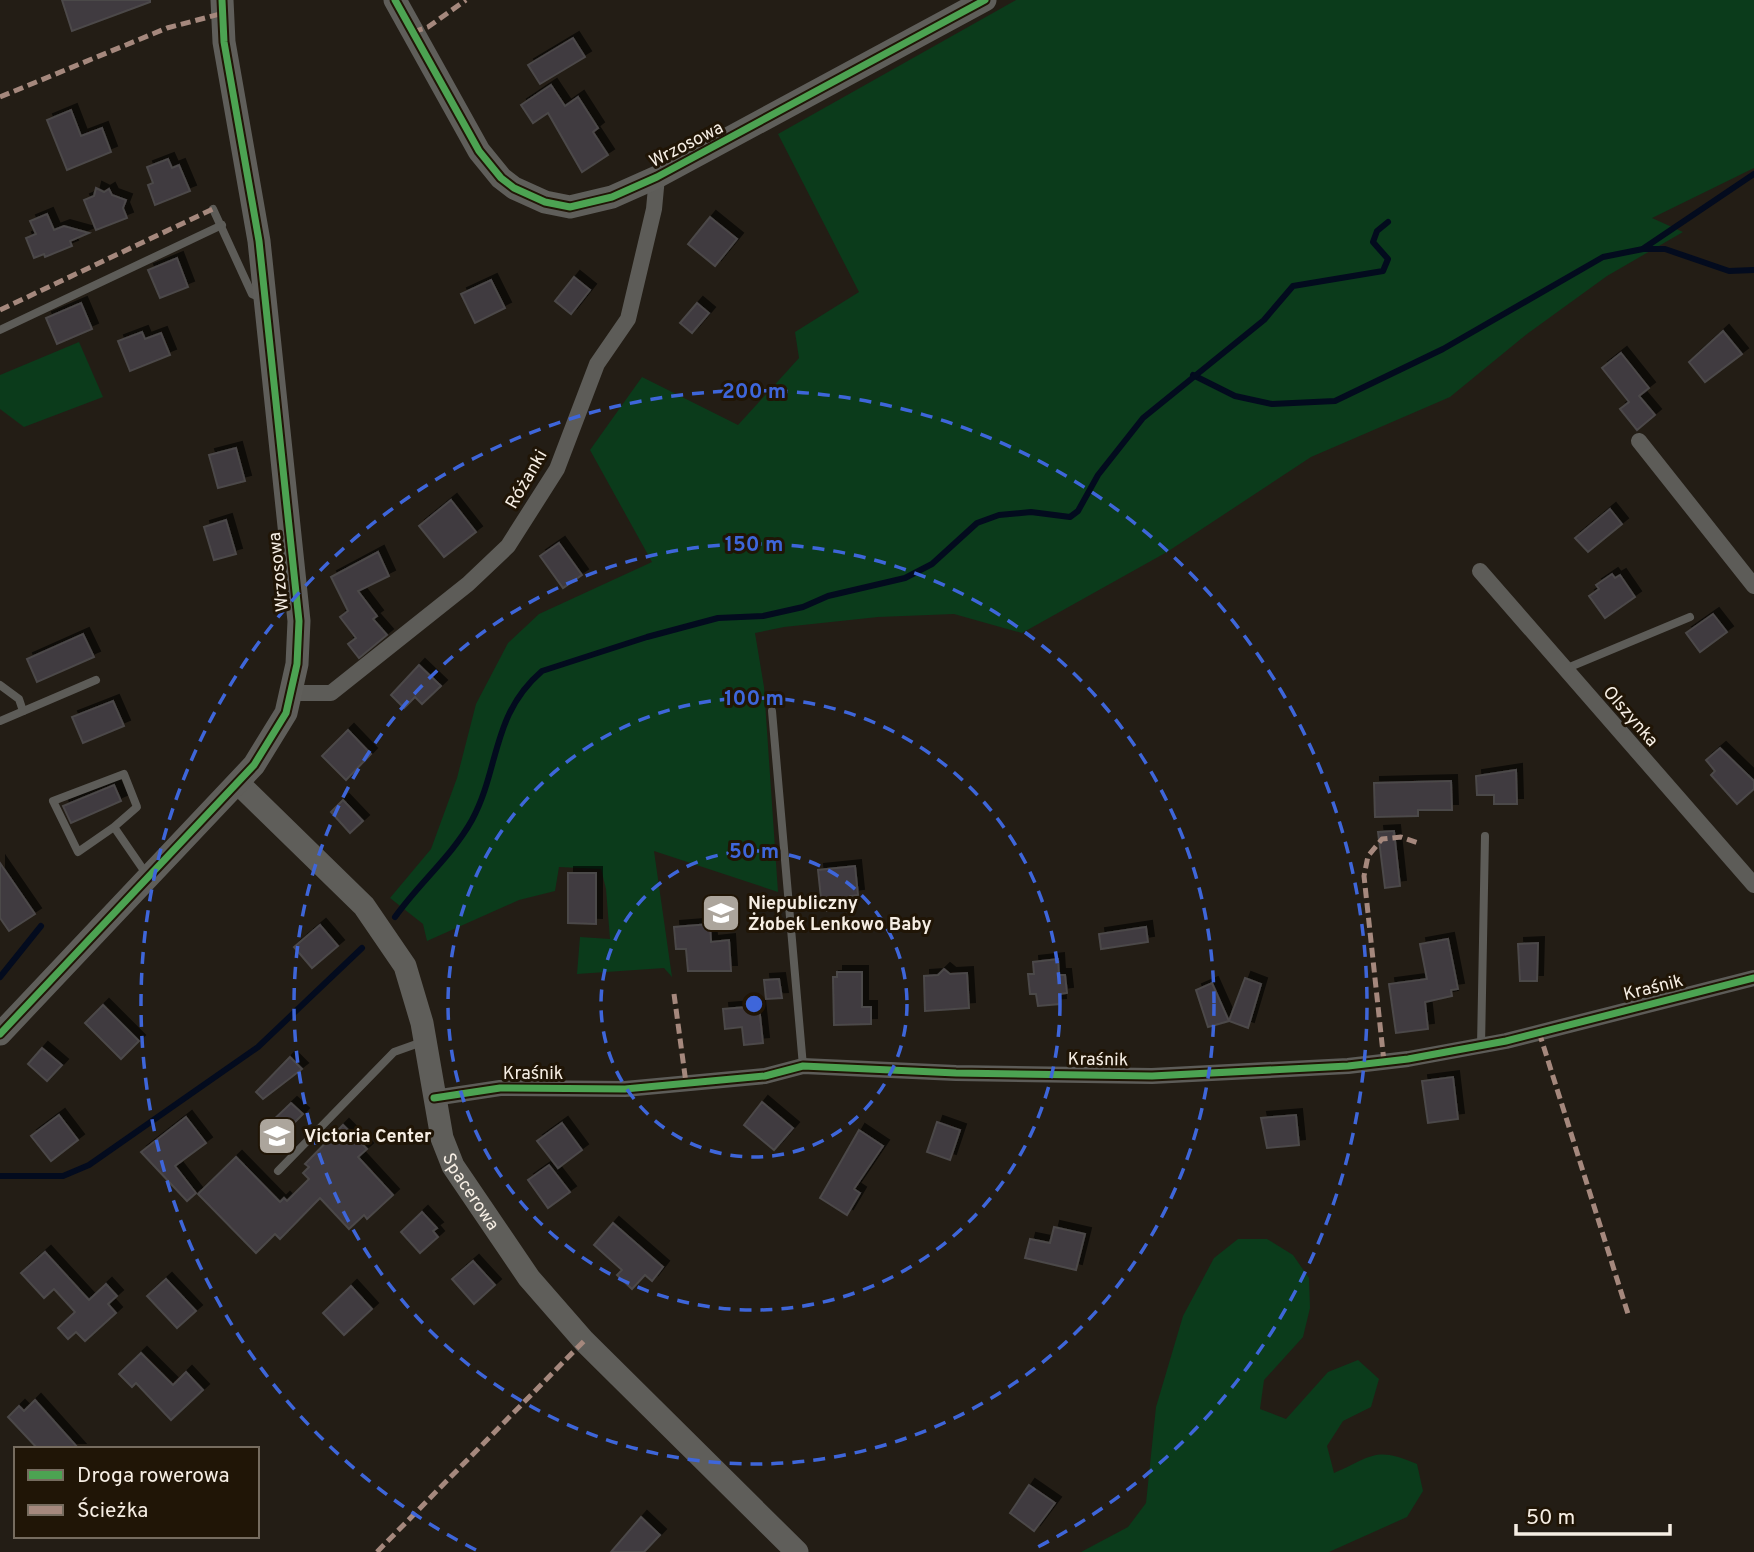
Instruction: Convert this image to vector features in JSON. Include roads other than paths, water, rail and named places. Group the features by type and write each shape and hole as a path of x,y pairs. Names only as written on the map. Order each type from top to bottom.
{"street":[{"name":"Wrzosowa","path":"0,1034 238,783 277,731 292,693 299,621 259,241 224,42 222,0"},
{"name":"Wrzosowa","path":"395,0 479,151 501,178 514,188 545,202 570,207 612,197 657,177 792,107 985,0"},
{"name":"Różanki","path":"292,693 331,693 468,584 508,547 557,469 597,364 628,319 654,209 657,177"},
{"path":"1639,442 1754,586"},
{"name":"Olszynka","path":"1480,571 1754,885"},
{"name":"Spacerowa","path":"238,783 337,877 384,931 405,965 414,990 425,1041 442,1138 453,1166 529,1278 583,1341 700,1452 797,1552"},
{"name":"Kraśnik","path":"433,1098 499,1088 625,1089 765,1076 803,1066 956,1073 1213,1075 1372,1063 1481,1046 1754,978"}],"lane":[{"path":"213,209 252,294 266,300"},
{"path":"0,330 222,225"},
{"path":"1565,669 1690,617"},
{"path":"0,720 96,680"},
{"path":"0,685 19,699 23,711"},
{"path":"772,710 803,1066"},
{"path":"124,774 137,807 114,827 78,852 53,801 124,774"},
{"path":"114,827 140,869 149,877"},
{"path":"1481,1046 1485,836"},
{"path":"278,1171 394,1052 425,1041"}],"waterway":[{"path":"1644,248 1754,174"},
{"path":"395,917 455,846 472,820 513,706 525,688 542,671 647,637 718,618 763,616 803,607 828,596 905,578 932,564 977,523 999,515 1031,512 1070,517 1078,511 1098,475 1143,418 1264,320 1293,286 1383,271 1388,259 1373,242 1377,231 1388,222"},
{"path":"1193,375 1235,396 1272,404 1335,401 1443,349 1603,257 1643,249 1665,249 1729,271 1754,270"},
{"path":"0,977 41,926"},
{"path":"0,1176 63,1176 89,1165 258,1047 362,948"}],"place":[{"name":"Niepubliczny Żłobek Lenkowo Baby","path":"721,913"},
{"name":"Victoria Center","path":"277,1136"}]}
